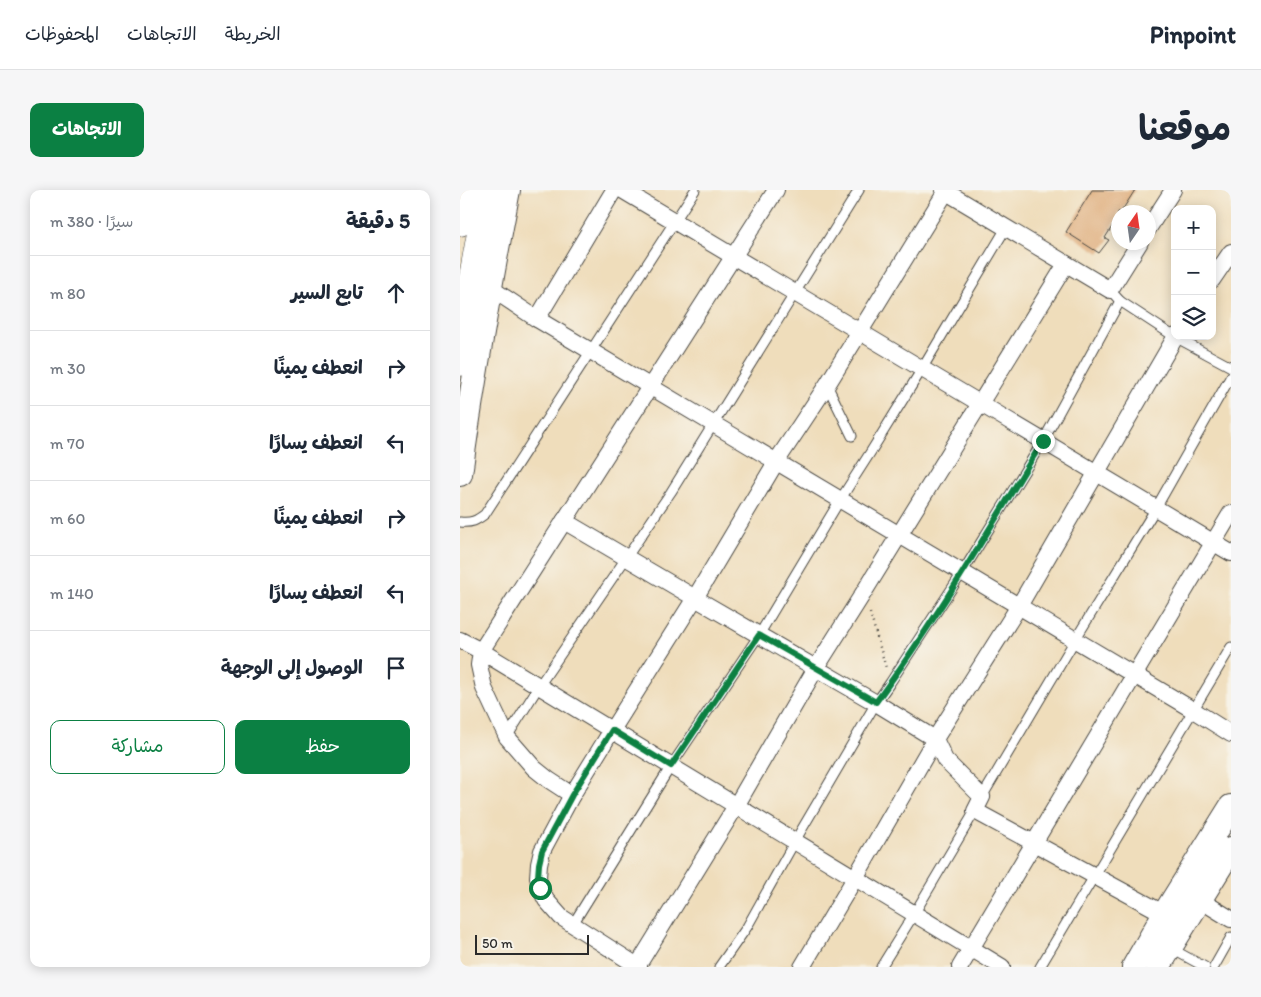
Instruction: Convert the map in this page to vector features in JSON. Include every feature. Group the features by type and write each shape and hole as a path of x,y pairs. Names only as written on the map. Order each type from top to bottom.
{"highway":[{"path":"460,222 466,190"},
{"path":"460,362 489,190"}],"street":[{"path":"460,474 470,399 508,190"},
{"path":"537,319 614,190"},
{"path":"622,190 1231,553"},
{"path":"572,795 534,768 507,737 484,688 479,665 481,651 776,190"},
{"path":"1156,217 1173,190"},
{"path":"1066,264 816,668 736,806 638,966 561,917 546,900 540,888 538,877 542,851 572,795 695,598 776,462 827,385 945,191 1066,264 1115,296 1136,250"},
{"path":"1216,274 1231,252"},
{"path":"489,287 537,319 1231,734"},
{"path":"802,967 935,739 1019,606 1173,340"},
{"path":"960,967 1231,513"},
{"path":"564,521 876,702 935,739 945,760 979,804 1034,843 1175,919"},
{"path":"460,640 1002,967"},
{"path":"1164,958 1175,919 1231,808"},
{"path":"1134,967 1175,919 1200,900 1231,849"},
{"path":"1200,900 1231,919"}],"lane":[{"path":"460,522 476,521 486,514 695,190"},
{"path":"507,737 539,686 670,492 796,294 859,190"},
{"path":"573,924 671,766 759,635 1006,228"},
{"path":"719,967 747,927 876,702 962,573 1043,441 1115,296 1171,334"},
{"path":"1181,340 1231,367"},
{"path":"881,967 1075,640 1156,508 1231,376"},
{"path":"827,385 852,436"},
{"path":"1040,967 1231,647"},
{"path":"1214,967 1231,938"},
{"path":"1164,958 1205,967"}],"path":[{"path":"864,592 890,683"}],"building":[{"path":"1092,190 1135,190 1125,205 1111,205 1111,228 1105,238 1109,240 1099,253 1066,232"}],"route":[{"path":"540,888 538,877 542,851 572,795 612,730 671,766 759,635 876,702 962,573 1043,441"}]}
